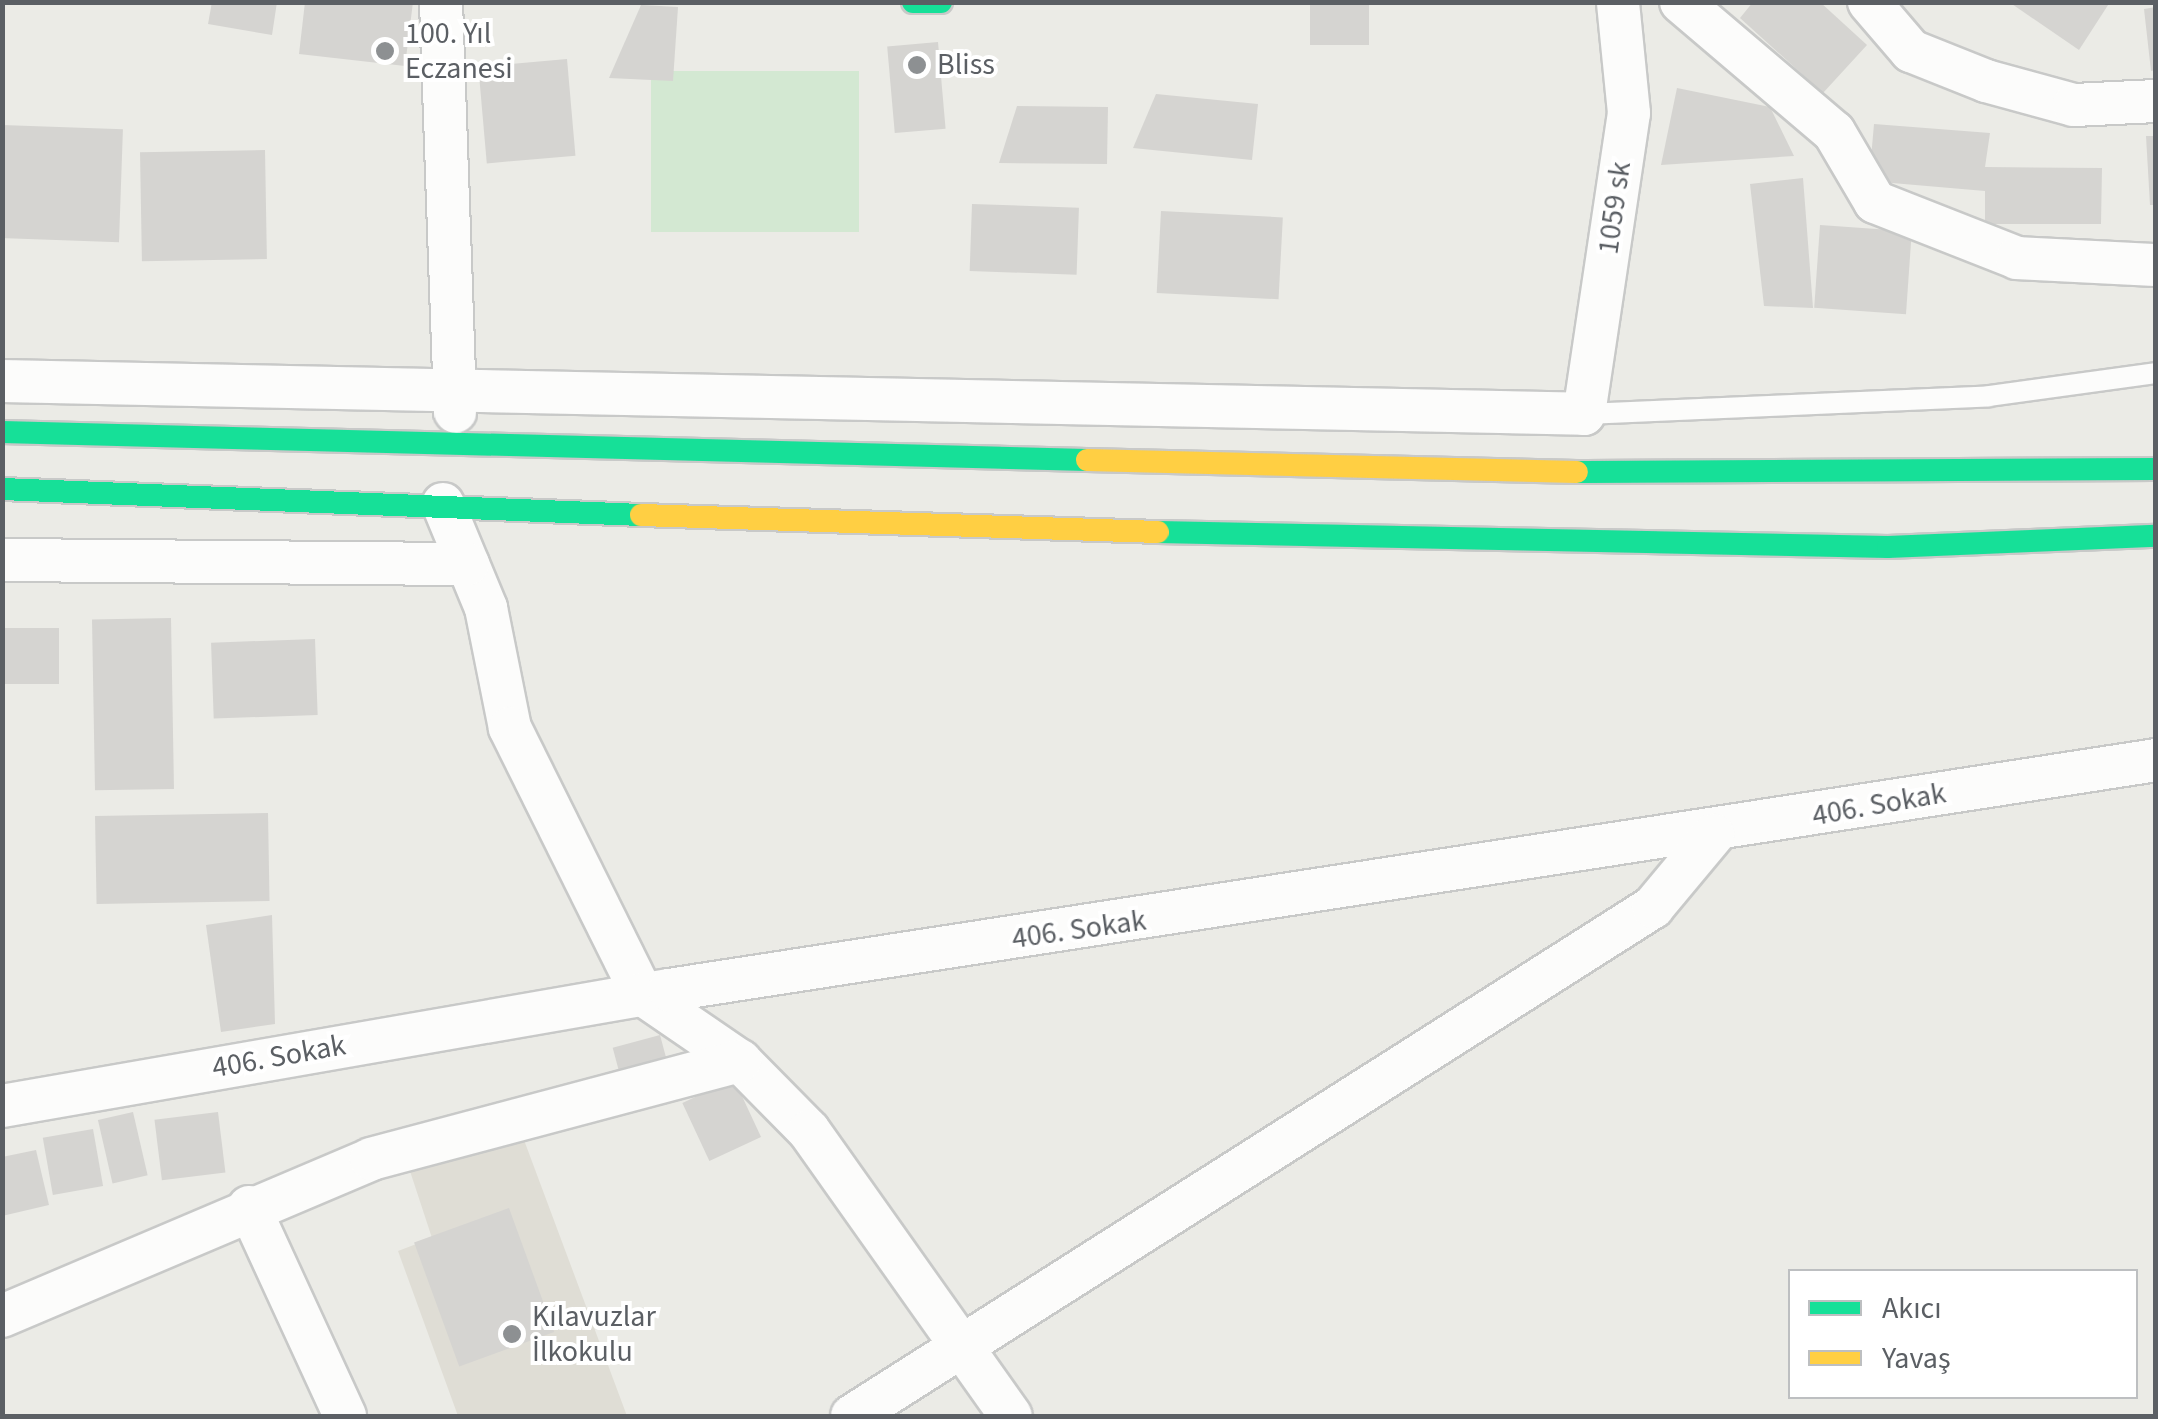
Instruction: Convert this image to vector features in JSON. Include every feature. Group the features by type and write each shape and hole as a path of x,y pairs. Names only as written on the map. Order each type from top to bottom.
{"main road":[{"path":"913,2 941,2"},
{"path":"2,432 458,438 1559,472 2156,469"},
{"path":"2,490 443,504 1000,529 1868,546 2156,536"}],"street":[{"path":"441,2 458,438"},
{"name":"1059 sk","path":"1584,414 1629,114 1618,2"},
{"path":"1681,2 1834,132 1875,202 2017,258 2156,265"},
{"path":"1870,2 1912,51 1986,81 2074,105 2156,101"},
{"path":"2,381 453,386 1584,414"},
{"path":"443,504 468,564 510,728 642,994 740,1061 809,1131 1010,1416"},
{"path":"2,560 468,564"},
{"name":"406. Sokak","path":"2,1106 642,994 1713,835 2156,760"},
{"path":"852,1416 958,1343 1653,907 1713,835"},
{"path":"2,1316 250,1207 371,1159 740,1061"},
{"path":"250,1207 344,1416"}],"lane":[{"path":"1584,414 1989,396 2156,373"}],"shaded area":[{"name":"Kılavuzlar İlkokulu","path":"524,1140 627,1416 458,1416 398,1251 432,1238 408,1165"}],"green space":[{"path":"651,71 859,71 859,232 651,232"}],"building":[{"path":"212,2 277,2 272,35 208,24"},
{"path":"305,2 413,2 405,66 299,54"},
{"path":"1310,2 1369,2 1369,45 1310,45"},
{"path":"1753,2 1820,2 1867,45 1823,93 1740,18"},
{"path":"2009,2 2110,2 2079,50"},
{"path":"641,5 678,7 673,81 609,78"},
{"path":"2156,7 2156,70 2151,71 2144,9"},
{"path":"938,42 946,129 895,133 887,46"},
{"path":"567,59 575,156 487,163 478,67"},
{"path":"1677,88 1770,107 1794,156 1661,165"},
{"path":"1156,94 1258,104 1252,160 1133,148"},
{"path":"1017,106 1108,107 1107,164 999,163"},
{"path":"1874,124 1990,133 1985,167 2102,168 2101,224 1985,224 1985,191 1869,181"},
{"path":"2,125 123,129 119,242 2,238"},
{"path":"2146,136 2156,136 2156,205 2150,205"},
{"path":"265,150 267,259 142,261 140,152"},
{"path":"1803,178 1813,308 1764,306 1750,184"},
{"path":"972,204 1079,208 1077,275 970,271"},
{"path":"1161,211 1283,217 1279,299 1157,293"},
{"path":"1820,225 1912,231 1906,314 1814,308"},
{"path":"171,618 174,789 95,790 92,619"},
{"path":"2,628 59,628 59,684 2,684"},
{"path":"315,639 318,715 214,719 211,643"},
{"path":"268,813 270,901 97,904 95,816"},
{"path":"272,915 275,1024 221,1032 206,925"},
{"path":"660,1035 671,1076 624,1088 613,1048"},
{"path":"734,1079 761,1137 709,1161 682,1103"},
{"path":"133,1112 148,1175 113,1183 98,1120"},
{"path":"218,1112 225,1173 162,1180 154,1120"},
{"path":"93,1129 103,1186 53,1195 43,1138"},
{"path":"36,1150 49,1205 2,1216 2,1157"},
{"path":"509,1208 554,1332 459,1367 414,1243"}],"traffic: fast":[{"path":"913,2 941,2"},
{"path":"2,432 1087,460"},
{"path":"1577,472 2156,469"},
{"path":"2,489 641,515"},
{"path":"1158,532 1888,547 2156,536"}],"traffic: slow":[{"path":"1087,460 1577,472"},
{"path":"641,515 1158,532"}],"place":[{"name":"100. Yıl Eczanesi","path":"385,51"},
{"name":"Bliss","path":"917,65"},
{"name":"Kılavuzlar İlkokulu","path":"512,1334"}]}
